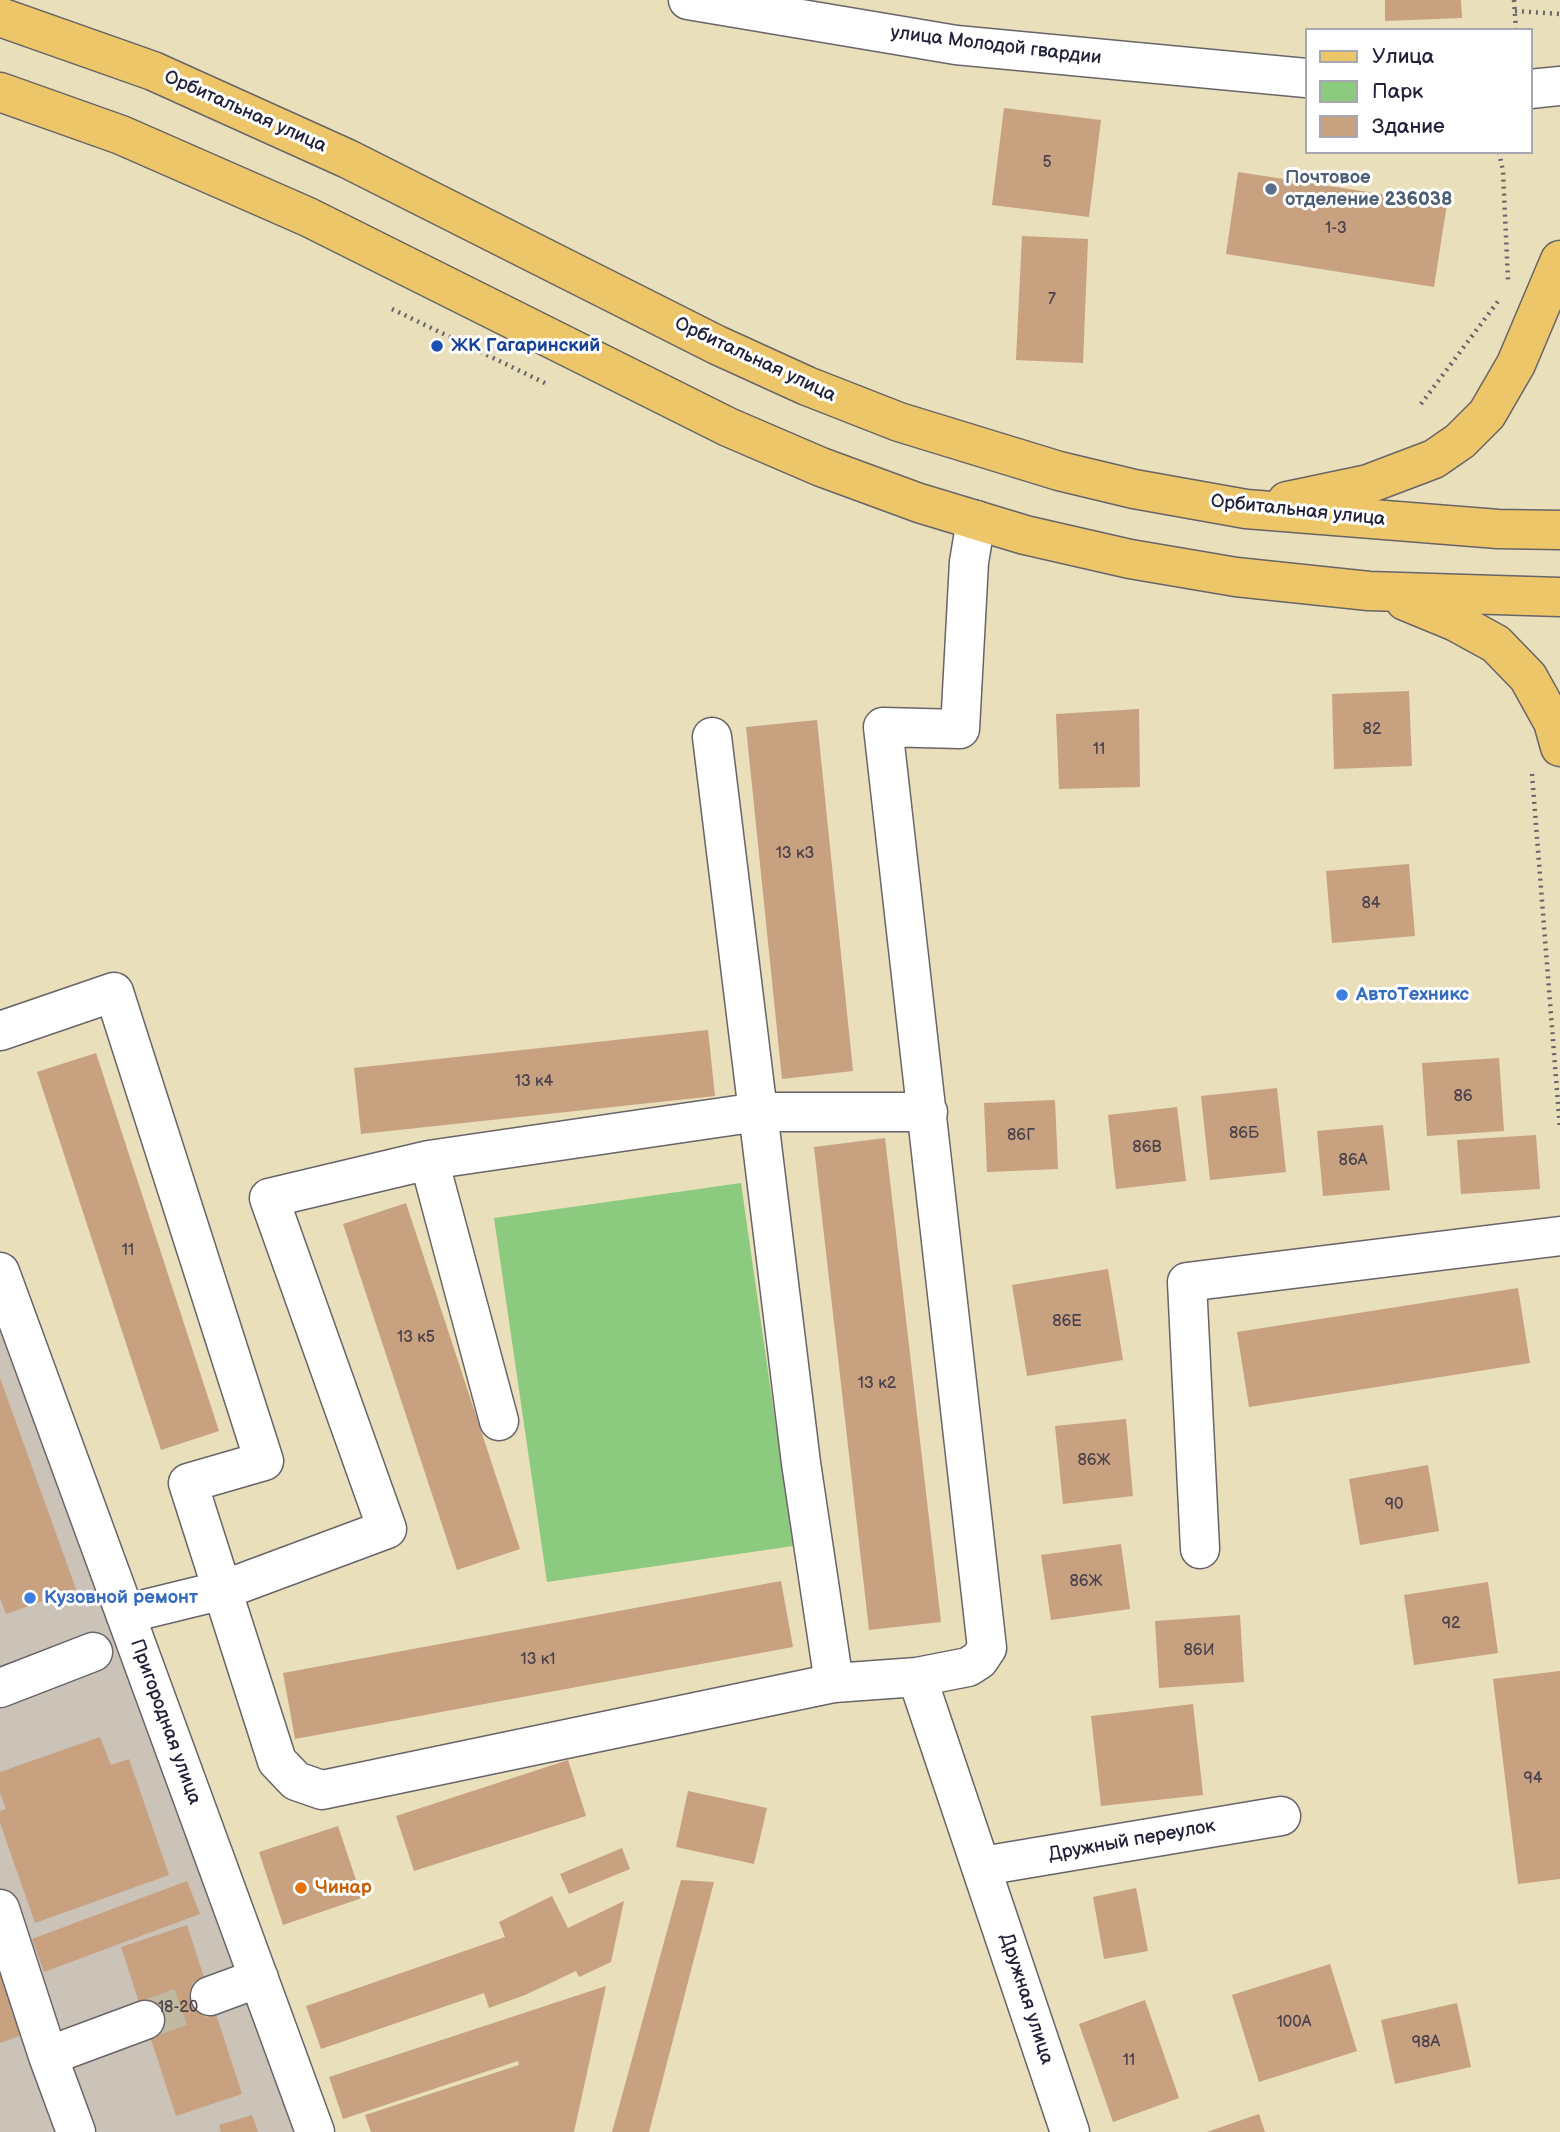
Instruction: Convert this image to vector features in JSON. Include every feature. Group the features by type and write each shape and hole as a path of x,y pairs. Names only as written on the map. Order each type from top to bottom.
{"main road":[{"name":"Орбитальная улица","path":"0,17 153,71 348,159 717,345 807,387 899,422 1059,471 1134,489 1246,509 1498,529 1560,530"},
{"path":"0,92 121,135 309,217 728,427 821,467 976,520 1130,559 1236,576 1369,591 1560,597"},
{"path":"1246,509 1368,484 1434,459 1460,441 1487,414 1517,364 1560,261"},
{"path":"1369,591 1415,604 1496,643 1528,677 1553,722 1544,755"}],"street":[{"name":"улица Молодой гвардии","path":"688,0 956,45 1304,78"},
{"path":"1532,89 1560,86"},
{"path":"0,1031 114,992 264,1461 188,1483 277,1761 296,1781 322,1790 834,1683 917,1676 968,1667 979,1660 987,1648 883,727 960,729 969,562 976,520"},
{"path":"712,737 801,1463 834,1683"},
{"path":"125,1614 223,1590 387,1529 268,1198 429,1160 758,1112 928,1112"},
{"path":"429,1160 499,1421"},
{"path":"1200,1549 1187,1282 1560,1236"},
{"name":"Пригородная улица","path":"0,1272 315,2132"},
{"path":"0,1688 93,1653"},
{"name":"Дружная улица","path":"917,1676 983,1866 1070,2132"},
{"name":"Дружный переулок","path":"983,1866 1281,1816"},
{"path":"0,1909 76,2132"},
{"path":"210,1996 259,1978"},
{"path":"48,2056 145,2020"}],"path":[{"path":"1514,0 1516,28"},
{"path":"1515,11 1560,14"},
{"path":"1499,154 1503,171 1509,287"},
{"path":"1421,404 1501,298"},
{"path":"392,309 547,384"},
{"path":"1544,755 1532,776 1560,1129"}],"shaded area":[{"path":"0,1329 164,1762 310,2132 0,2132"}],"green space":[{"path":"741,1183 793,1546 547,1582 494,1218"}],"building":[{"path":"1385,0 1461,0 1462,18 1385,21"},
{"path":"1004,108 1101,120 1089,217 992,205"},
{"path":"1238,172 1447,204 1434,287 1226,254"},
{"path":"1022,236 1088,239 1083,363 1016,360"},
{"path":"1409,691 1412,766 1334,769 1332,694"},
{"path":"1139,709 1140,787 1059,789 1056,714"},
{"path":"817,720 853,1071 782,1079 746,727"},
{"path":"1409,864 1415,936 1332,943 1326,871"},
{"path":"708,1030 715,1096 361,1134 354,1068"},
{"path":"96,1053 219,1431 161,1450 37,1072"},
{"path":"1499,1058 1504,1131 1427,1136 1422,1063"},
{"path":"1277,1088 1286,1172 1210,1180 1201,1096"},
{"path":"1055,1100 1058,1169 987,1172 984,1103"},
{"path":"1177,1107 1186,1181 1116,1189 1108,1115"},
{"path":"1383,1125 1390,1190 1323,1196 1317,1131"},
{"path":"1536,1135 1540,1189 1461,1194 1457,1140"},
{"path":"885,1138 941,1622 869,1630 814,1147"},
{"path":"406,1203 520,1549 457,1570 343,1224"},
{"path":"1108,1269 1123,1360 1027,1376 1012,1285"},
{"path":"1518,1288 1530,1363 1249,1407 1237,1332"},
{"path":"0,1378 76,1589 6,1614 0,1598"},
{"path":"1126,1419 1133,1496 1063,1504 1055,1426"},
{"path":"1428,1465 1439,1531 1360,1545 1349,1479"},
{"path":"1121,1544 1130,1609 1051,1620 1041,1555"},
{"path":"781,1581 793,1647 295,1739 283,1673"},
{"path":"1488,1582 1498,1653 1414,1665 1404,1595"},
{"path":"1240,1615 1244,1682 1159,1688 1155,1621"},
{"path":"1560,1671 1560,1879 1518,1884 1493,1679"},
{"path":"1193,1704 1203,1795 1101,1806 1091,1716"},
{"path":"100,1737 111,1765 129,1759 169,1875 35,1923 0,1823 0,1811 6,1809 0,1793 0,1772"},
{"path":"568,1760 586,1816 414,1871 396,1816"},
{"path":"688,1791 767,1808 754,1864 676,1847"},
{"path":"338,1826 362,1898 283,1925 259,1852"},
{"path":"622,1848 630,1869 569,1894 560,1874"},
{"path":"681,1880 714,1882 649,2132 612,2132"},
{"path":"187,1881 200,1914 44,1972 32,1939"},
{"path":"1136,1888 1148,1951 1104,1959 1093,1897"},
{"path":"552,1896 568,1928 624,1901 611,1962 579,1977 576,1971 525,1995 489,2008 484,1993 321,2049 306,2006 505,1937 499,1922"},
{"path":"187,1925 242,2094 176,2116 121,1947"},
{"path":"0,1957 28,2033 0,2043"},
{"path":"1330,1964 1357,2051 1259,2082 1232,1995"},
{"path":"606,1986 574,2132 371,2132 365,2115 519,2065 518,2061 343,2119 329,2077"},
{"path":"1145,2000 1179,2098 1113,2122 1079,2024"},
{"path":"1457,2003 1471,2067 1395,2084 1381,2020"},
{"path":"1259,2114 1265,2132 1207,2132"},
{"path":"252,2115 258,2132 221,2132 219,2125"}],"tunnel":[{"path":"145,2020 210,1996"}],"place":[{"name":"Почтовое отделение 236038","path":"1271,189"},
{"name":"ЖК Гагаринский","path":"437,346"},
{"name":"АвтоТехникс","path":"1342,995"},
{"name":"Кузовной ремонт","path":"30,1598"},
{"name":"Чинар","path":"301,1888"}]}
